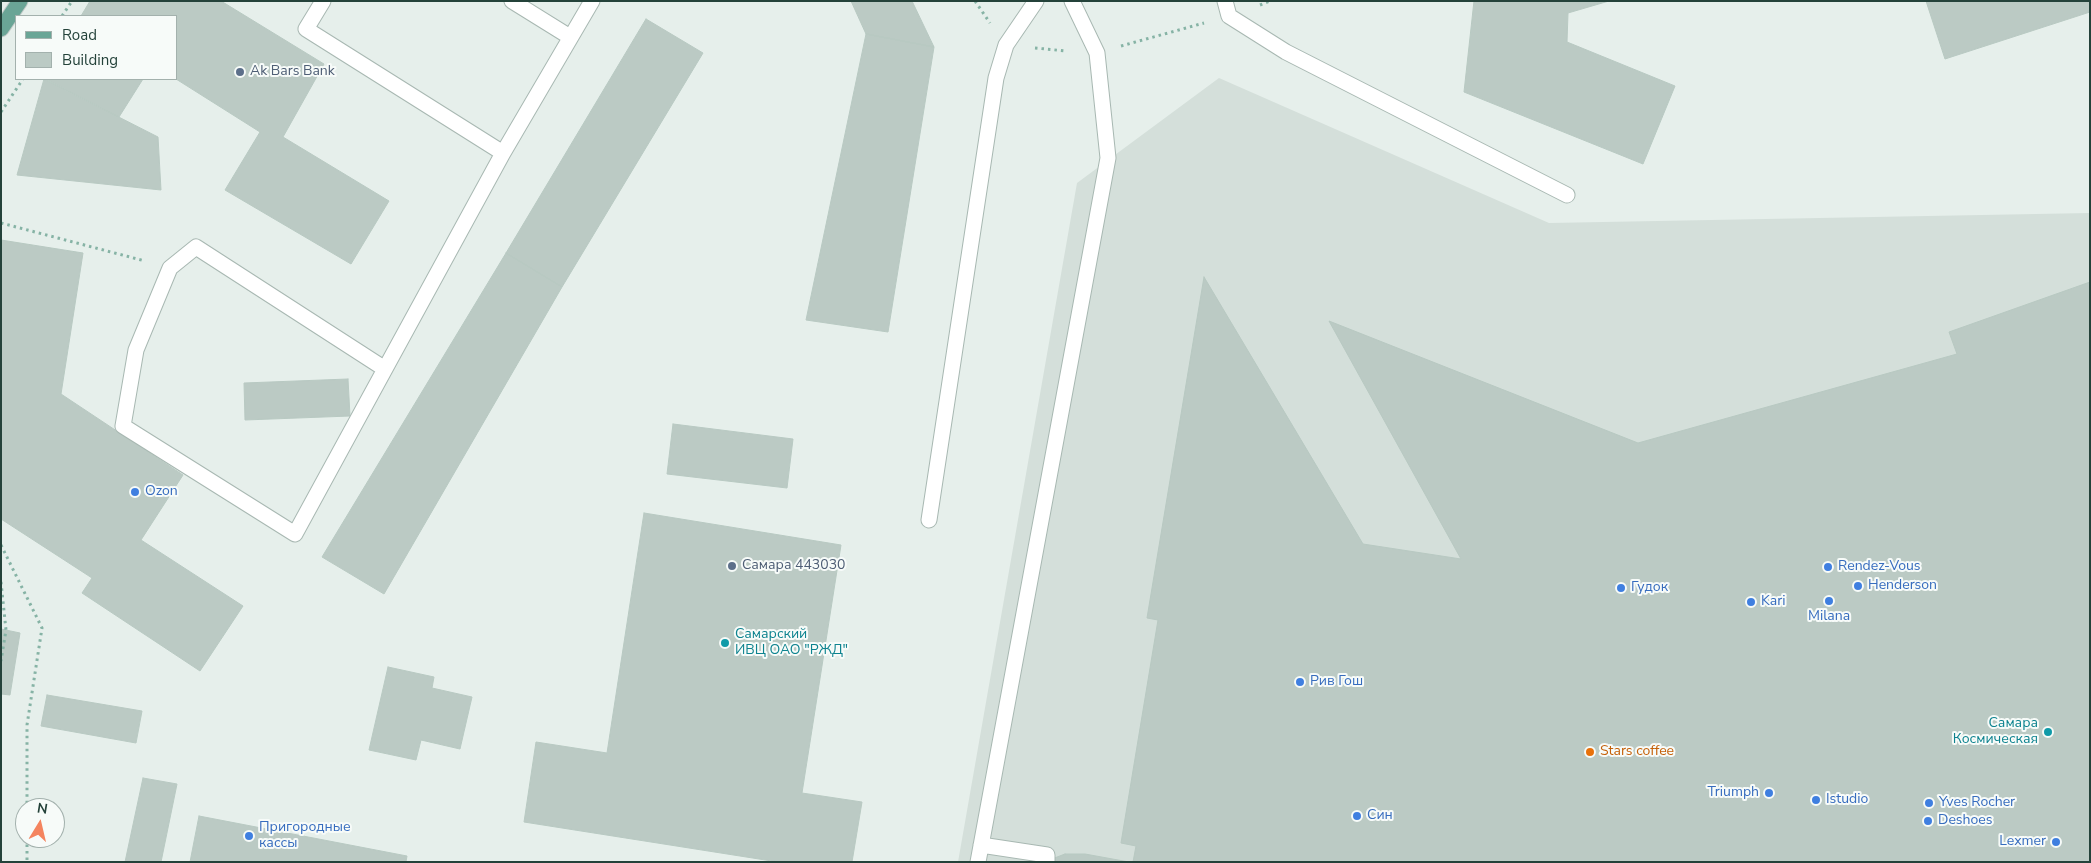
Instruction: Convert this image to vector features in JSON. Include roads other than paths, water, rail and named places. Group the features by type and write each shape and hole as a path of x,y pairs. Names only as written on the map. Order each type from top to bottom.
{"main road":[{"path":"1,29 20,1"}],"lane":[{"path":"323,1 306,29 503,153"},
{"path":"512,1 570,37"},
{"path":"385,369 196,247 170,268 136,350 123,426 295,534 503,153 592,1"},
{"path":"929,520 996,78 1006,45 1036,1"},
{"path":"978,862 1108,158 1097,53 1072,1"},
{"path":"1225,1 1229,16 1286,52 1567,195"},
{"path":"981,845 1047,855 1047,862"}],"place":[{"name":"Ak Bars Bank","path":"240,72"},
{"name":"Ozon","path":"135,492"},
{"name":"Самара 443030","path":"732,566"},
{"name":"Rendez-Vous","path":"1828,567"},
{"name":"Henderson","path":"1858,586"},
{"name":"Гудок","path":"1621,588"},
{"name":"Milana","path":"1829,601"},
{"name":"Kari","path":"1751,602"},
{"name":"Самарский ИВЦ ОАО \"РЖД\"","path":"725,643"},
{"name":"Рив Гош","path":"1300,682"},
{"name":"Самара Космическая","path":"2048,732"},
{"name":"Stars coffee","path":"1590,752"},
{"name":"Triumph","path":"1769,793"},
{"name":"Istudio","path":"1816,800"},
{"name":"Yves Rocher","path":"1929,803"},
{"name":"Син","path":"1357,816"},
{"name":"Deshoes","path":"1928,821"},
{"name":"Пригородные кассы","path":"249,836"},
{"name":"Lexmer","path":"2056,842"}]}
